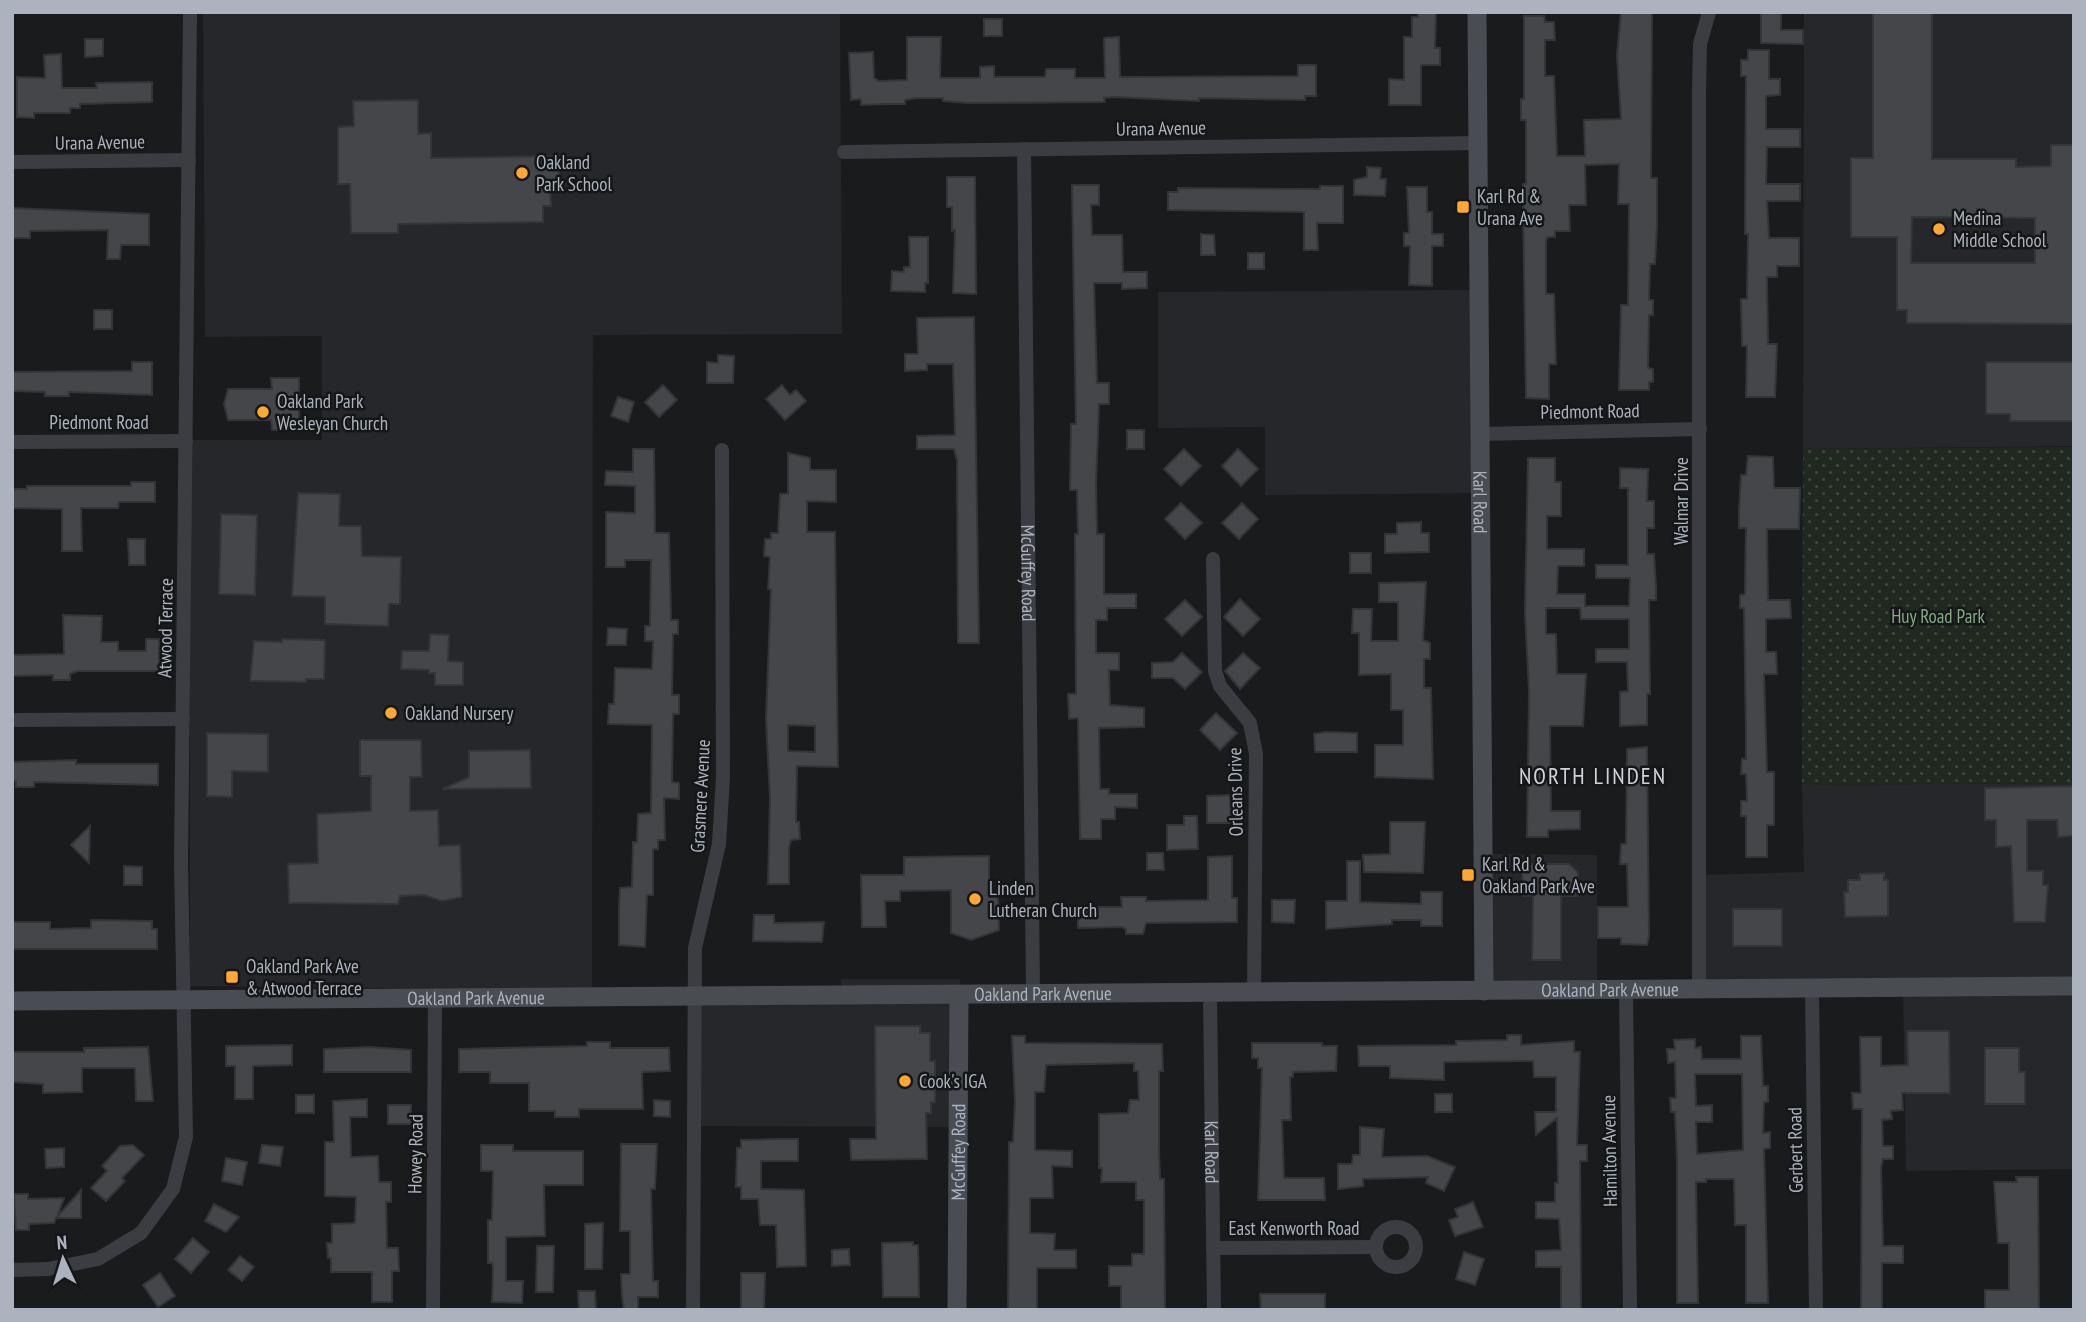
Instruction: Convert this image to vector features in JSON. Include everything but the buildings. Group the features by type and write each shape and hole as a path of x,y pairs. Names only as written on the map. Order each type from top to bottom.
{"main road":[{"name":"Karl Road","path":"1477,12 1484,991"},
{"name":"Oakland Park Avenue","path":"12,1001 1699,991 2074,986"},
{"name":"McGuffey Road","path":"957,1310 959,995"}],"street":[{"name":"Atwood Terrace","path":"12,1270 48,1269 98,1259 141,1233 173,1189 186,1137 183,719 190,12"},
{"name":"Walmar Drive","path":"1699,991 1700,44 1709,12"},
{"name":"Urana Avenue","path":"844,152 1478,143"},
{"name":"McGuffey Road","path":"1024,149 1033,994"},
{"name":"Urana Avenue","path":"12,162 189,160"},
{"name":"Piedmont Road","path":"1480,434 1700,429"},
{"name":"Piedmont Road","path":"12,442 186,441"},
{"name":"Grasmere Avenue","path":"693,1310 694,997 697,928 719,844 723,777 722,450"},
{"name":"Orleans Drive","path":"1213,559 1215,671 1220,686 1250,723 1256,754 1254,994"},
{"path":"12,720 183,719"},
{"name":"Gerbert Road","path":"1812,989 1816,1310"},
{"name":"Hamilton Avenue","path":"1626,991 1630,1310"},
{"name":"Karl Road","path":"1210,994 1214,1310"},
{"name":"Howey Road","path":"433,1310 435,998"},
{"name":"East Kenworth Road","path":"1213,1248 1376,1247"}],"shaded area":[{"path":"203,12 840,12 842,334 593,335 592,991 190,986 190,440 322,440 322,336 205,337"},
{"name":"Medina Middle School","path":"1804,12 2074,12 2074,446 1803,449"},
{"path":"1478,290 1480,493 1265,495 1265,427 1158,428 1158,292"},
{"path":"2074,783 2074,1169 1906,1171 1903,986 1699,988 1700,875 1804,872 1802,785"},
{"path":"1484,854 1597,855 1597,989 1483,988"},
{"path":"841,979 960,979 959,1127 692,1126 692,996 842,995"}],"green space":[{"name":"Huy Road Park","path":"2074,447 2074,783 1802,785 1803,449"}],"place":[{"name":"Oakland Park School","path":"522,173"},
{"name":"Karl Rd & Urana Ave","path":"1463,207"},
{"name":"Medina Middle School","path":"1939,229"},
{"name":"Oakland Park Wesleyan Church","path":"263,412"},
{"name":"Oakland Nursery","path":"391,713"},
{"name":"Karl Rd & Oakland Park Ave","path":"1468,875"},
{"name":"Linden Lutheran Church","path":"975,899"},
{"name":"Oakland Park Ave & Atwood Terrace","path":"232,977"},
{"name":"Cook's IGA","path":"905,1081"}],"district":[{"name":"NORTH LINDEN","path":"1593,775"}]}
